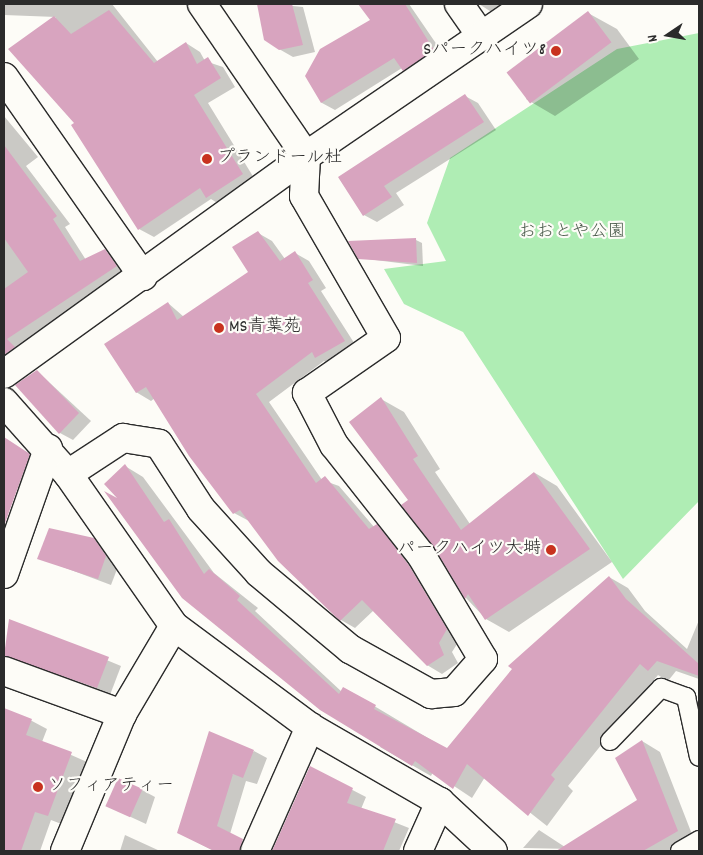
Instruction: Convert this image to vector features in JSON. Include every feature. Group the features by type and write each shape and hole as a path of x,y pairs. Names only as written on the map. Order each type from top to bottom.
{"street":[{"path":"68,474 123,438 159,444 201,509 259,573 350,649 431,694 454,692 483,659 421,555 334,445 307,392 386,338 304,196 306,156 202,4"},
{"path":"459,4 481,36"},
{"path":"4,374 143,276 306,156 528,4"},
{"path":"4,77 143,276"},
{"path":"4,402 48,449 68,474 174,626 310,727 440,802 493,851"},
{"path":"4,574 48,449"},
{"path":"65,851 122,714 174,626"},
{"path":"4,671 122,714"},
{"path":"255,851 310,727"},
{"path":"418,851 440,802"}],"lane":[{"path":"610,740 661,688 686,697 699,757"},
{"path":"680,851 699,840"}],"green space":[{"name":"おおとや公園","path":"699,33 699,501 623,579 463,332 404,304 384,269 446,261 427,223 450,158 617,49"}],"building":[{"path":"257,4 292,4 303,45 279,50 264,40"},
{"path":"358,4 405,4 434,50 403,71 394,58 321,103 305,76 320,49 370,20"},
{"path":"109,10 154,63 186,42 197,64 208,57 221,78 194,95 243,174 206,198 200,188 138,230 71,125 74,123 8,49 54,16 71,34"},
{"name":"Sパークハイツ8","path":"588,11 611,42 530,104 507,72"},
{"path":"465,94 484,122 384,186 392,197 363,216 338,177"},
{"path":"4,145 57,216 53,219 80,261 105,249 117,266 7,339 15,347 4,355 4,289 28,272 4,238"},
{"path":"258,231 280,261 295,251 313,280 308,283 345,341 315,358 312,352 256,394 316,483 325,476 369,529 377,524 408,564 447,629 439,643 444,655 427,666 362,600 340,621 278,561 240,510 233,514 189,456 146,387 136,393 104,344 168,302 177,320 248,272 232,247"},
{"path":"416,238 417,263 358,259 348,241"},
{"path":"37,370 79,413 59,434 15,385"},
{"path":"381,397 418,456 413,459 461,530 534,472 590,549 485,620 468,594 465,599 434,547 401,505 408,500 349,422"},
{"path":"4,437 30,454 4,526"},
{"path":"125,464 164,522 169,519 204,574 209,569 240,596 237,600 339,694 343,687 376,705 374,709 447,748 512,669 508,666 609,576 626,599 699,664 699,676 657,661 648,671 640,664 551,775 555,779 528,816 467,764 453,789 415,761 412,766 320,710 182,598 104,491 117,498 104,484"},
{"path":"49,528 94,538 106,556 98,579 37,559"},
{"path":"9,619 109,657 97,688 4,656"},
{"path":"4,708 32,719 26,735 72,752 48,816 35,812 21,851 4,851"},
{"path":"209,731 254,750 243,778 233,774 217,826 243,839 240,851 214,851 177,833"},
{"path":"642,740 678,831 643,851 556,851 637,800 615,758"},
{"path":"310,766 353,788 347,803 396,819 383,851 272,851"},
{"path":"118,778 143,789 130,817 105,806"}],"place":[{"name":"Sパークハイツ8","path":"556,51"},
{"name":"プランドール杜","path":"207,159"},
{"name":"MS青葉苑","path":"219,328"},
{"name":"パークハイツ大塒","path":"551,550"},
{"name":"ソフィアティー","path":"38,787"}]}
